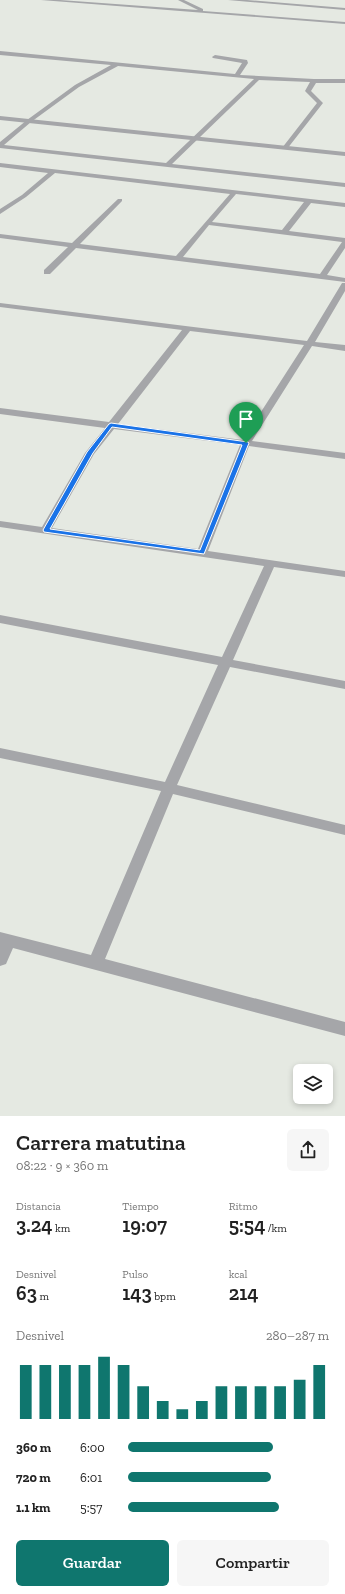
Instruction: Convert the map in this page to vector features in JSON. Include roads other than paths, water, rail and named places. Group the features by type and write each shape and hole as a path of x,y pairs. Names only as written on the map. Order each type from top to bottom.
{"street":[{"path":"43,0 345,23"},
{"path":"180,0 209,13"},
{"path":"230,0 345,9"},
{"path":"284,4 288,0"},
{"path":"0,53 258,78 343,81 345,89"},
{"path":"215,57 245,61 237,76"},
{"path":"0,146 29,121 77,86 116,65"},
{"path":"167,165 258,78"},
{"path":"285,148 320,103 311,96 308,91 314,81"},
{"path":"0,118 345,154"},
{"path":"0,146 345,185"},
{"path":"0,165 345,205"},
{"path":"0,212 24,196 54,171"},
{"path":"178,258 235,192"},
{"path":"47,272 120,200"},
{"path":"284,232 309,201"},
{"path":"207,223 345,240"},
{"path":"0,236 74,244 345,280"},
{"path":"322,277 345,243"},
{"path":"202,553 246,443 345,285"},
{"path":"0,305 345,348"},
{"path":"46,530 90,452 187,329"},
{"path":"0,411 345,456"},
{"path":"0,524 345,574"},
{"path":"95,964 169,788 270,564"},
{"path":"0,619 227,661 345,685"},
{"path":"0,753 169,788 345,830"},
{"path":"0,959 5,939 345,1029"}]}
